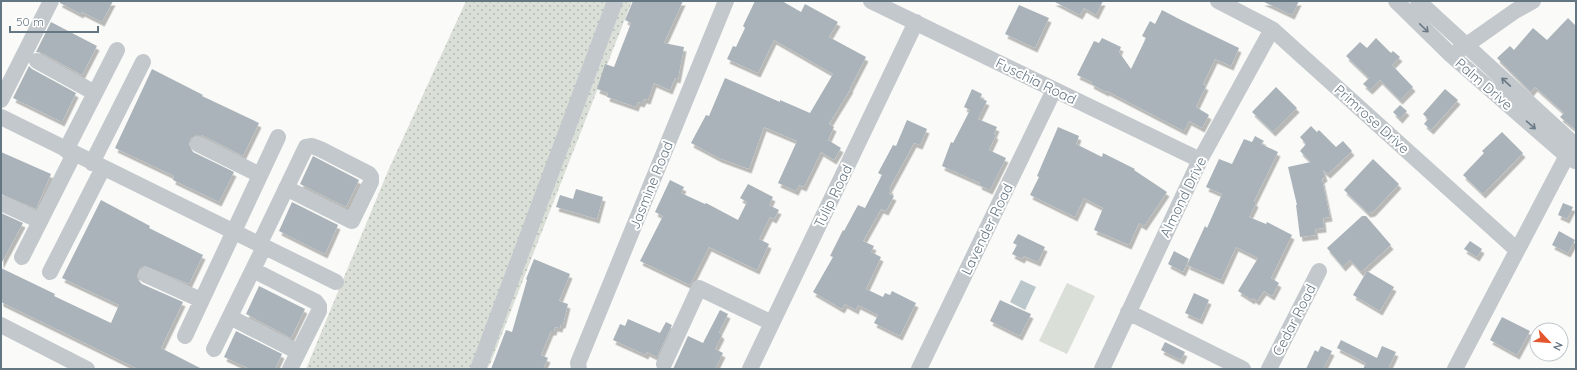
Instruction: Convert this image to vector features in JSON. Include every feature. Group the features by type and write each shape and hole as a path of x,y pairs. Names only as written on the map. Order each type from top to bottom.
{"street":[{"path":"1,100 51,1"},
{"path":"478,369 615,1"},
{"name":"Jasmine Road","path":"579,369 578,363 726,1"},
{"name":"Fuschia Road","path":"871,1 1200,160"},
{"name":"Primrose Drive","path":"1218,1 1272,29 1517,250"},
{"name":"Palm Drive","path":"1396,1 1451,55 1573,152"},
{"name":"Palm Drive","path":"1418,1 1467,46 1573,152"},
{"path":"1451,55 1467,46 1514,11 1533,1"},
{"name":"Tulip Road","path":"750,369 916,22"},
{"name":"Almond Drive","path":"1102,369 1200,160 1272,29"},
{"path":"22,257 40,221 95,93 117,50"},
{"path":"37,61 95,93"},
{"path":"50,272 143,62"},
{"name":"Lavender Road","path":"919,369 1054,90"},
{"path":"1,117 336,282"},
{"path":"185,336 278,137"},
{"path":"198,144 260,175"},
{"path":"214,349 253,270 261,246 286,188 306,147 312,146 368,174 371,182 352,221 286,188"},
{"path":"1455,369 1517,250 1573,152"},
{"path":"1,203 40,221"},
{"path":"253,270 316,302 319,306 319,310 290,369"},
{"name":"Cedar Road","path":"1269,369 1319,271"},
{"path":"146,275 201,300"},
{"path":"664,364 699,288 772,324"},
{"path":"1128,312 1243,369"},
{"path":"230,317 298,352"},
{"path":"1,325 87,369"}],"shaded area":[{"path":"466,1 632,1 491,362 487,369 306,369 388,171"},
{"path":"1021,280 1036,287 1025,310 1010,302"},
{"path":"1067,283 1095,296 1067,354 1039,341"}],"building":[{"path":"60,1 113,1 102,22 82,12 81,14 60,3"},
{"path":"633,1 683,1 664,43 684,47 678,79 675,78 670,90 654,83 648,100 644,99 642,103 638,102 636,107 607,97 608,93 597,89 605,64 614,67 631,23 625,20"},
{"path":"755,1 782,1 801,12 805,4 838,22 829,37 866,57 851,88 829,124 834,127 828,140 841,148 834,160 821,152 804,187 799,185 796,191 778,183 797,141 764,127 749,169 719,158 691,143 706,115 709,116 725,78 780,102 780,100 810,113 833,74 774,40 758,73 727,59 733,46 736,47 745,28 743,26"},
{"path":"1053,1 1103,1 1096,15 1084,8 1080,15"},
{"path":"1262,1 1299,1 1292,15"},
{"path":"1019,5 1049,18 1035,48 1005,34"},
{"path":"1162,10 1239,48 1231,66 1215,59 1203,84 1206,86 1196,107 1209,115 1202,128 1189,121 1184,131 1107,91 1106,92 1091,84 1092,82 1077,75 1094,41 1099,43 1102,38 1121,47 1119,52 1131,69 1146,38 1142,36 1150,21 1155,24"},
{"path":"1568,18 1576,26 1576,130 1560,117 1564,113 1535,87 1531,92 1497,58 1510,46 1514,50 1533,28 1547,40"},
{"path":"51,22 97,46 82,75 42,53 36,52"},
{"path":"1376,38 1391,53 1393,51 1400,57 1392,65 1413,87 1400,100 1380,80 1370,90 1363,84 1369,78 1346,56 1360,42 1367,48"},
{"path":"29,66 76,93 62,122 13,98"},
{"path":"152,69 203,95 202,96 259,123 243,156 202,135 197,135 190,139 189,145 193,152 234,172 219,202 173,180 174,176 115,148"},
{"path":"1276,87 1297,108 1273,132 1252,112"},
{"path":"972,89 982,94 980,98 987,101 978,119 997,127 994,134 996,135 989,150 1006,158 990,190 979,185 980,183 942,166 951,142 953,143 970,110 964,107"},
{"path":"1445,89 1458,100 1431,130 1424,124 1428,119 1423,114"},
{"path":"1400,105 1407,111 1400,119 1393,112"},
{"path":"907,120 927,129 920,145 914,143 889,189 891,189 889,194 894,196 886,211 881,209 863,241 874,246 871,252 881,257 866,289 883,297 885,293 890,295 892,291 916,303 900,336 874,323 878,315 858,305 856,310 845,304 842,309 813,292 833,257 830,256 843,230 844,231 858,205 865,208 882,175 878,173 893,145 896,146"},
{"path":"1311,126 1317,132 1319,130 1336,147 1343,141 1352,151 1328,174 1323,170 1325,177 1322,179 1330,217 1323,218 1324,228 1315,229 1316,235 1300,237 1297,205 1288,167 1311,162 1300,151 1306,144 1300,137"},
{"path":"1058,127 1079,136 1076,144 1102,157 1103,153 1135,169 1134,170 1167,192 1144,226 1139,223 1129,245 1094,230 1103,208 1084,198 1075,217 1030,195 1039,177 1037,176"},
{"path":"1502,132 1523,153 1483,194 1463,175 1484,153 1482,151"},
{"path":"1255,136 1264,141 1261,144 1278,152 1254,201 1256,203 1249,217 1266,224 1267,222 1292,235 1271,278 1279,283 1272,296 1264,291 1257,301 1253,298 1252,300 1238,291 1258,258 1236,247 1221,280 1187,265 1205,226 1207,228 1222,194 1206,187 1219,159 1232,164 1244,139 1252,142"},
{"path":"1,152 51,174 36,209 1,194"},
{"path":"313,156 359,180 346,207 300,184"},
{"path":"1373,159 1399,184 1373,212 1368,213 1344,190"},
{"path":"670,180 684,187 681,193 705,204 706,203 738,220 747,202 740,198 748,184 773,197 769,205 779,210 774,219 770,217 759,239 769,244 757,270 709,247 690,285 640,261 663,216 655,212"},
{"path":"576,189 603,197 597,219 556,207 560,195 573,199"},
{"path":"101,200 150,226 149,228 203,255 189,284 145,266 140,268 137,276 138,280 142,284 183,302 161,348 202,369 138,369 1,302 1,268 55,294 54,296 111,323 119,305 62,278"},
{"path":"292,202 338,225 325,254 279,231"},
{"path":"1563,203 1573,207 1567,219 1558,215"},
{"path":"1,213 23,223 1,264"},
{"path":"1362,216 1366,216 1391,245 1361,272 1350,260 1343,267 1327,248"},
{"path":"1559,231 1575,240 1568,253 1552,245"},
{"path":"1018,234 1045,247 1038,262 1024,256 1022,259 1012,254 1017,245 1013,243"},
{"path":"1470,241 1482,249 1477,257 1464,249"},
{"path":"1174,251 1189,259 1183,272 1168,264"},
{"path":"534,259 570,274 559,301 568,304 563,324 561,324 560,328 555,327 554,331 551,331 541,355 548,358 543,369 491,369 506,330 512,332 527,280 526,279"},
{"path":"1367,271 1394,287 1380,311 1353,295"},
{"path":"259,286 305,309 291,338 246,314"},
{"path":"1194,293 1209,300 1200,320 1185,313"},
{"path":"1000,300 1031,314 1020,336 990,321"},
{"path":"720,310 728,314 719,332 722,335 715,349 723,353 715,369 673,369 688,336 703,343"},
{"path":"1502,317 1529,330 1517,355 1490,340"},
{"path":"628,319 660,333 666,322 672,325 657,357 647,352 646,355 613,340 620,324 625,326"},
{"path":"236,331 282,354 275,369 250,369 224,357"},
{"path":"1341,340 1377,358 1382,346 1396,352 1388,369 1363,369 1366,363 1337,348"},
{"path":"1165,342 1185,352 1181,360 1161,350"},
{"path":"1321,346 1332,351 1323,369 1306,369 1315,350 1318,352"}]}
